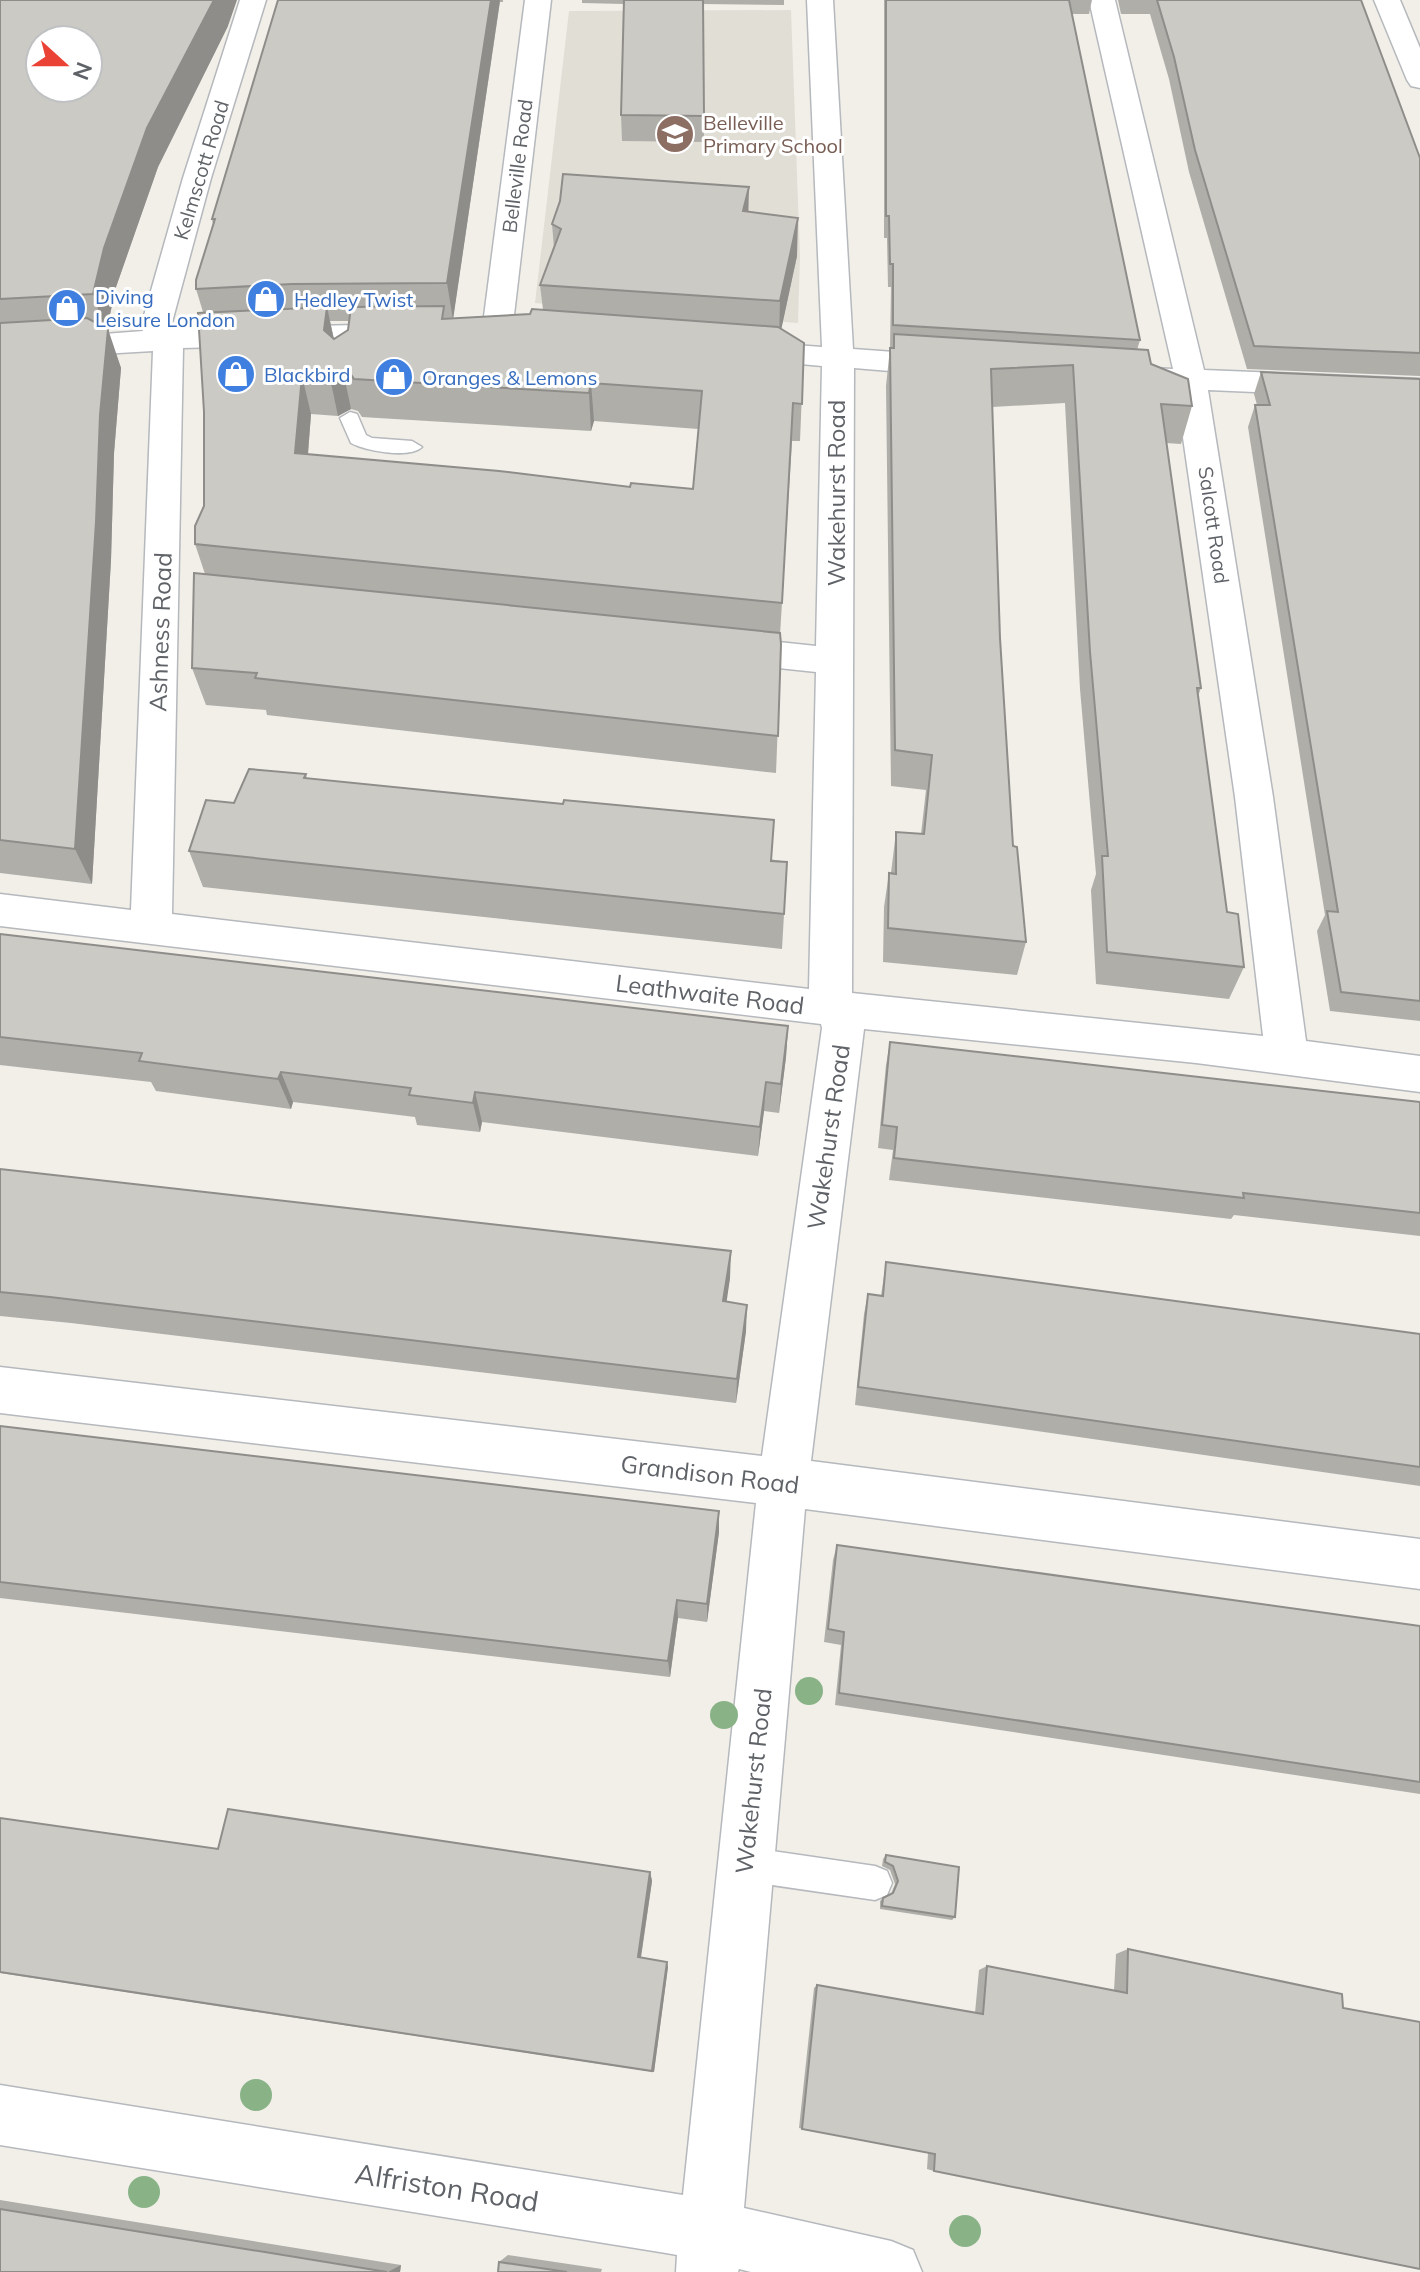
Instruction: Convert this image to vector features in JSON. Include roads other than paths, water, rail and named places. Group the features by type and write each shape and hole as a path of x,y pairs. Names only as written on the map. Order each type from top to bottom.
{"street":[{"name":"Kelmscott Road","path":"163,339 156,326 197,178 253,0"},
{"name":"Belleville Road","path":"163,339 347,340 482,332 538,0"},
{"name":"Wakehurst Road","path":"709,2252 783,1483 843,1028 830,990 838,359 820,0"},
{"name":"Salcott Road","path":"1102,0 1191,380 1254,797 1287,1057"},
{"path":"1387,0 1420,80"},
{"path":"0,351 163,339"},
{"name":"Ashness Road","path":"151,926 169,351 163,339"},
{"path":"717,347 979,368"},
{"path":"1103,375 1420,389"},
{"path":"161,594 202,594"},
{"path":"692,646 835,661"},
{"name":"Leathwaite Road","path":"0,910 1420,1074"},
{"name":"Grandison Road","path":"0,1390 783,1483 1420,1564"},
{"name":"Alfriston Road","path":"0,2115 666,2222 709,2252 891,2272"}],"lane":[{"path":"350,418 358,439 368,444 412,447"},
{"path":"744,1864 875,1883"}],"place":[{"name":"Belleville Primary School","path":"675,134"},
{"name":"Hedley Twist","path":"266,299"},
{"name":"Diving Leisure London","path":"67,308"},
{"name":"Blackbird","path":"236,374"},
{"name":"Oranges & Lemons","path":"394,377"}]}
